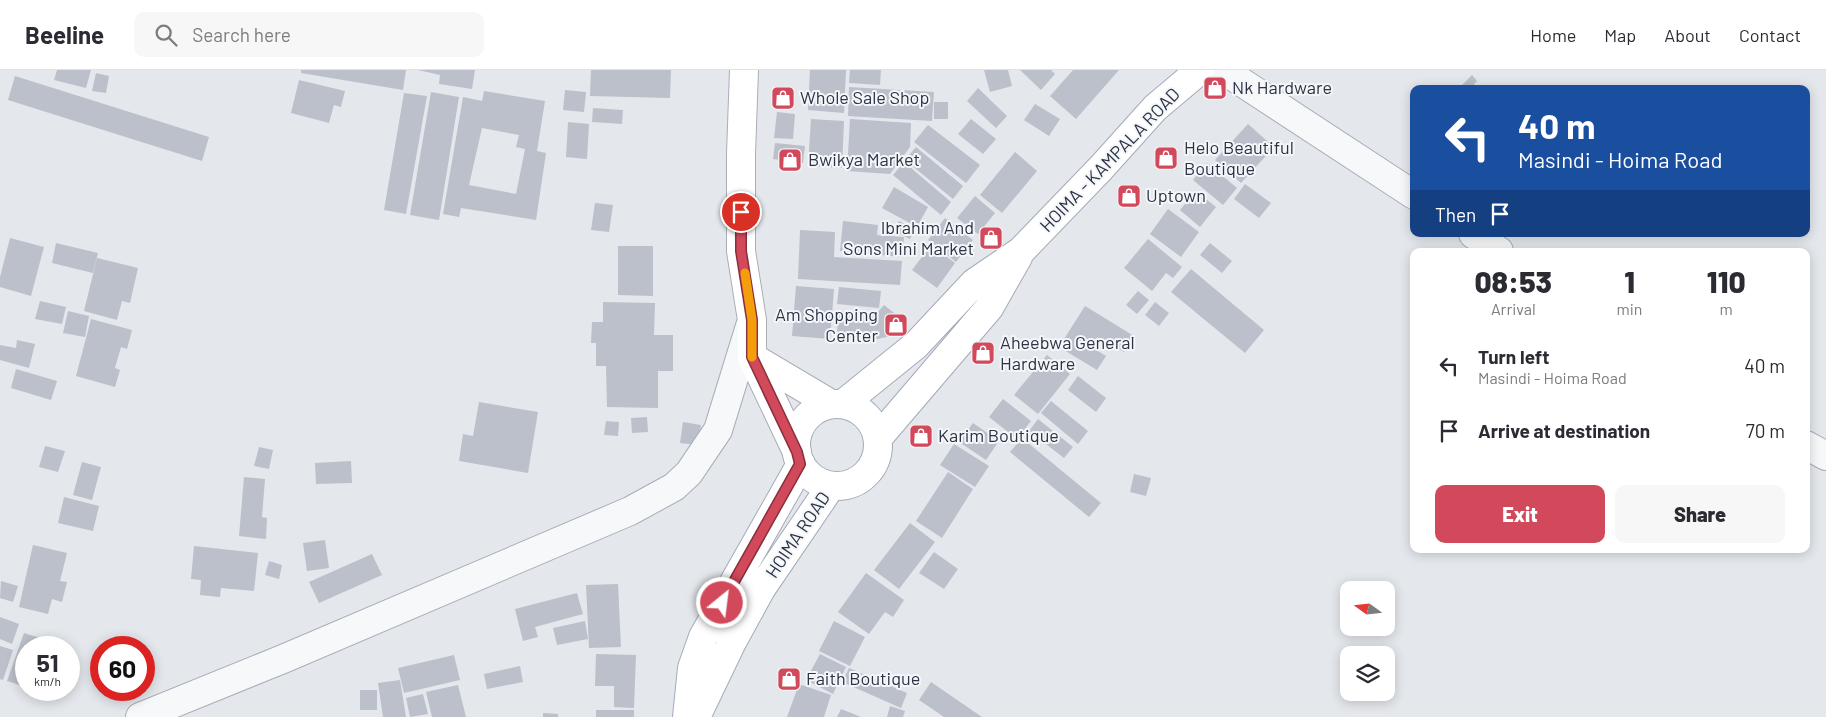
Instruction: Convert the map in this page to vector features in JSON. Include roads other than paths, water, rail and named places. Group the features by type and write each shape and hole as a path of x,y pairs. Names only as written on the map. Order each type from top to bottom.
{"main road":[{"path":"744,70 741,154 741,251 752,320 752,357 808,475 819,482 831,486 844,486 856,482 867,474 874,463 878,451 878,438 874,426 866,416 856,408 837,404 752,357"},
{"name":"HOIMA - KAMPALA ROAD","path":"837,404 916,345 974,283 1022,251 1155,108 1200,70"},
{"name":"HOIMA - KAMPALA ROAD","path":"878,438 989,308 1022,251"},
{"path":"799,458 796,439 800,427 808,416 818,408 837,404"},
{"name":"HOIMA ROAD","path":"687,717 692,668 703,637 799,458"},
{"name":"HOIMA ROAD","path":"696,717 732,642 761,589 831,486"}],"street":[{"path":"1222,70 1410,192"},
{"path":"1478,237 1495,248"},
{"path":"140,717 283,659 630,511 674,487 689,473 718,430 752,320"},
{"path":"1810,447 1826,456"}],"place":[{"name":"Nk Hardware","path":"1215,88"},
{"name":"Whole Sale Shop","path":"783,98"},
{"name":"Helo Beautiful Boutique","path":"1166,158"},
{"name":"Bwikya Market","path":"790,160"},
{"name":"Uptown","path":"1129,196"},
{"name":"Ibrahim And Sons Mini Market","path":"991,238"},
{"name":"Am Shopping Center","path":"896,325"},
{"name":"Aheebwa General Hardware","path":"983,353"},
{"name":"Karim Boutique","path":"921,436"},
{"name":"Faith Boutique","path":"789,679"}]}
